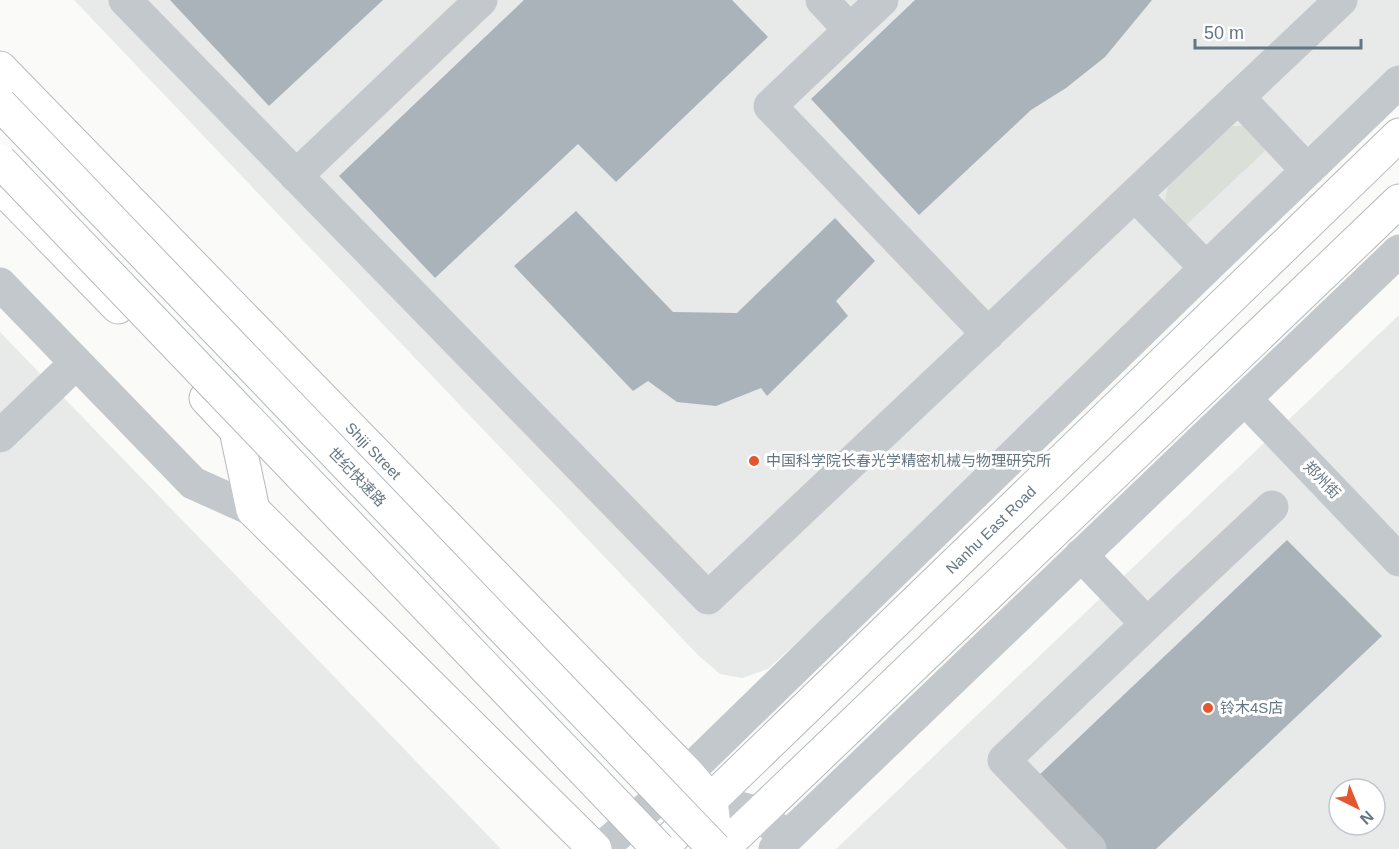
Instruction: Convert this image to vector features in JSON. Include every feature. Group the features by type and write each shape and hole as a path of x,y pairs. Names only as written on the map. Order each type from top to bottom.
{"main road":[{"name":"Shiji Street","path":"0,68 687,773 711,801"},
{"name":"世纪快速路","path":"0,104 716,849"},
{"name":"Nanhu East Road","path":"659,849 1399,135"},
{"path":"0,161 659,849"},
{"path":"0,186 236,430 253,510 596,849"},
{"path":"722,849 1399,201"},
{"path":"711,801 716,849"}],"street":[{"path":"125,0 708,598 1341,0"},
{"path":"296,176 481,0"},
{"path":"822,0 850,30"},
{"path":"882,0 770,106 988,334"},
{"path":"601,849 687,773 1399,82"},
{"path":"1238,97 1308,170"},
{"path":"1135,195 1206,268"},
{"path":"711,801 760,813 785,846 1082,555 1399,251"},
{"path":"0,284 193,483 253,510"},
{"path":"0,436 76,363"},
{"name":"郑州街","path":"1245,399 1399,560"},
{"path":"1090,849 1004,759 1272,507"},
{"path":"1082,555 1147,624"}],"shaded area":[{"name":"中国科学院长春光学精密机械与物理研究所","path":"74,0 1399,0 1399,82 1206,268 768,669 742,678 720,674 698,655"},
{"path":"1232,126 1247,126 1268,148 1185,226 1165,201 1168,185"},
{"path":"1399,315 1399,849 836,849"},
{"path":"0,332 501,849 0,849"}],"building":[{"path":"170,0 383,0 269,106"},
{"path":"524,0 732,0 768,37 616,182 578,144 435,278 339,176"},
{"path":"915,0 1152,0 1105,57 1066,88 1031,110 919,215 811,99"},
{"path":"576,211 673,312 737,313 835,218 875,261 836,301 848,316 767,396 761,388 716,406 677,402 648,381 633,391 514,266"},
{"name":"铃木4S店","path":"1287,540 1382,636 1156,849 1103,849 1035,779"}],"place":[{"name":"中国科学院长春光学精密机械与物理研究所","path":"754,461"},
{"name":"铃木4S店","path":"1208,708"}]}
